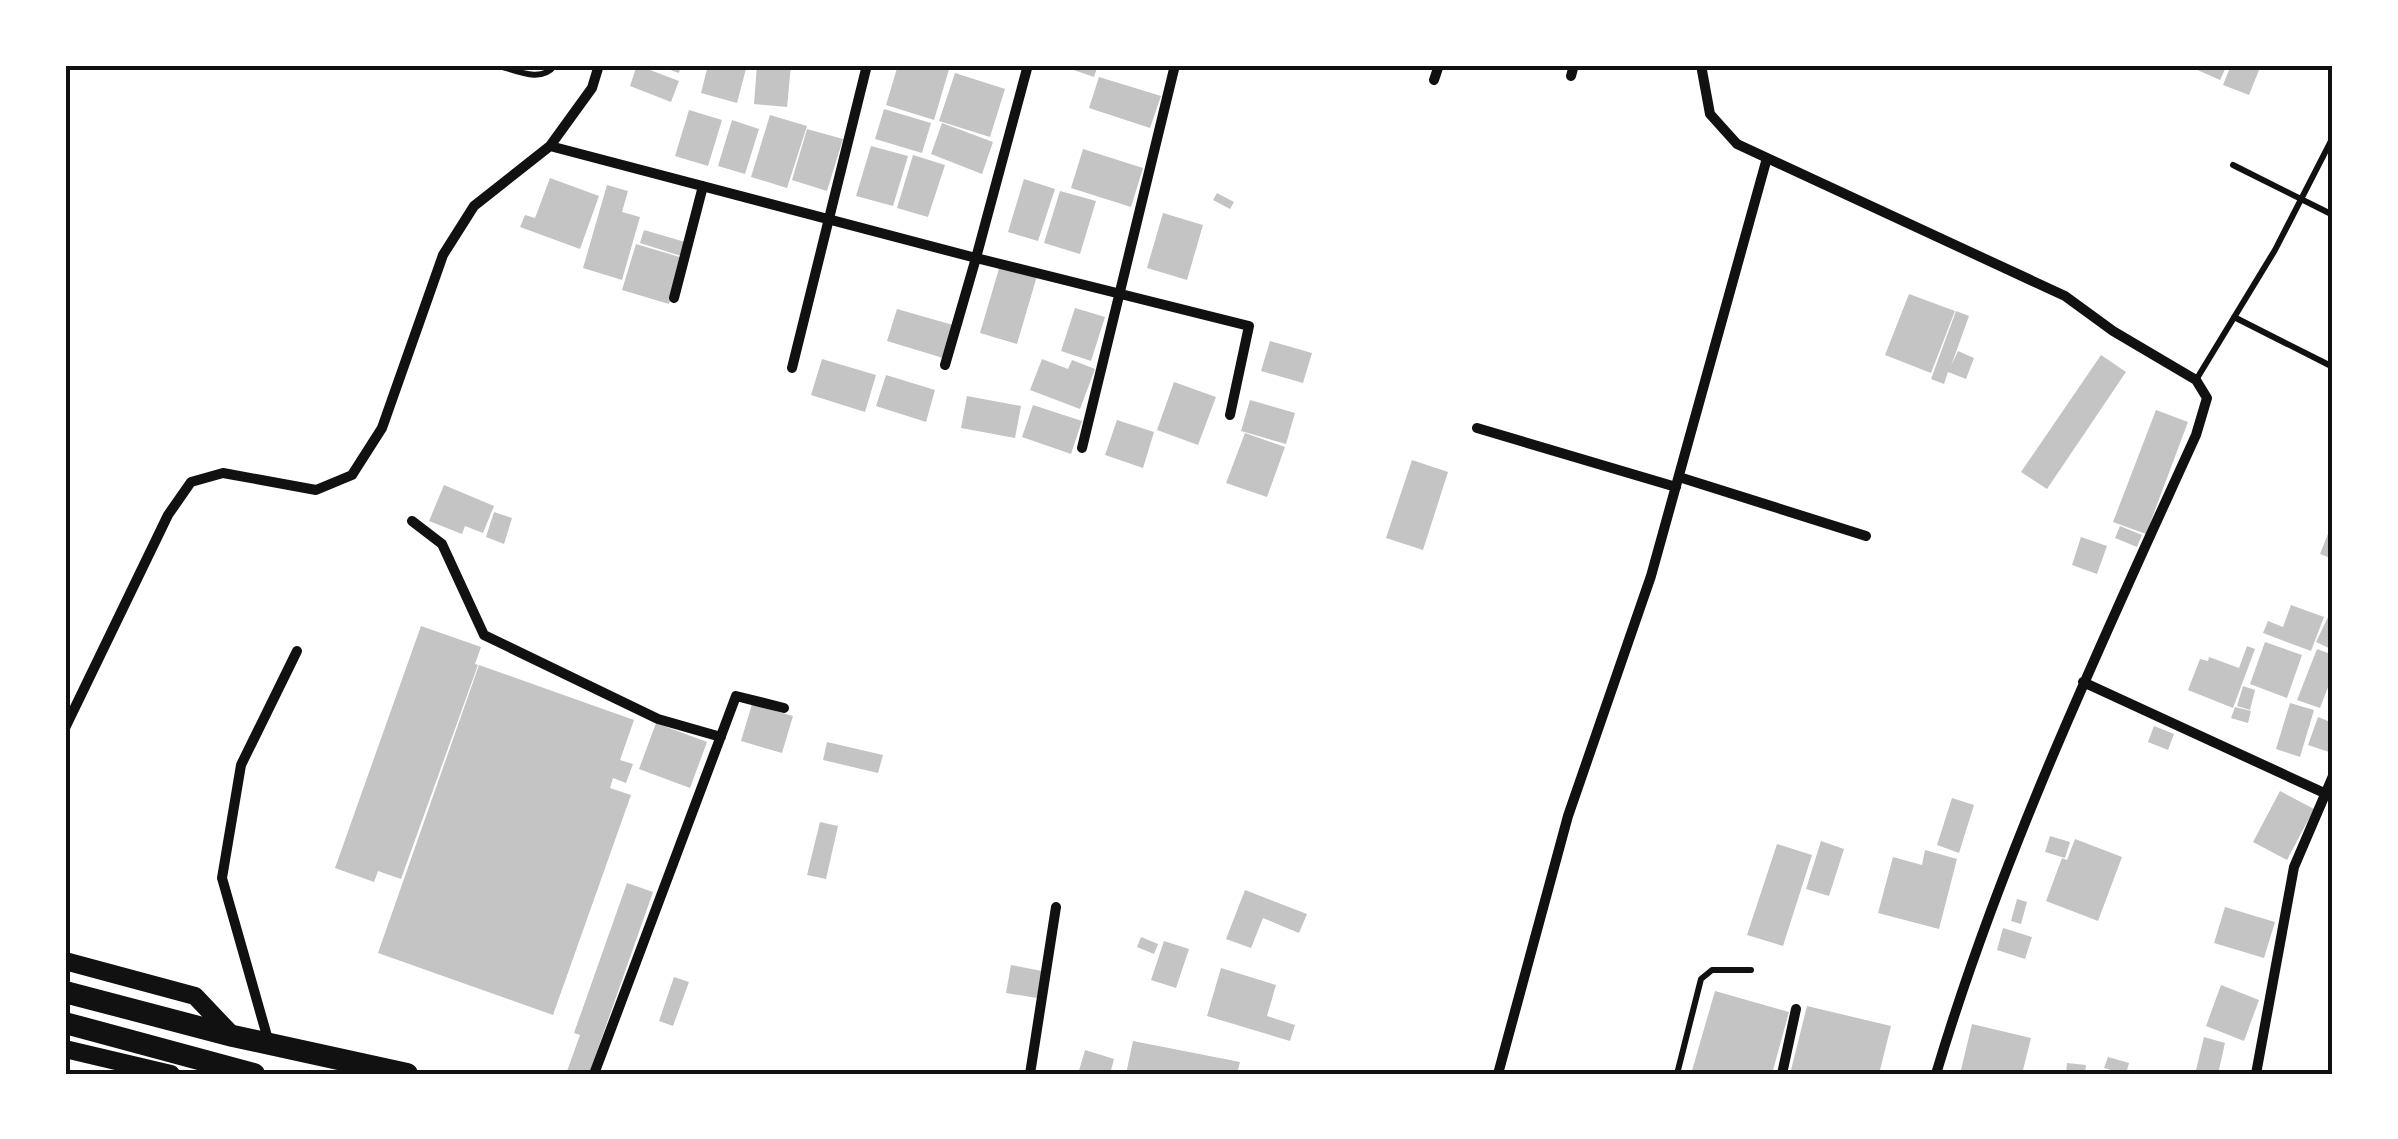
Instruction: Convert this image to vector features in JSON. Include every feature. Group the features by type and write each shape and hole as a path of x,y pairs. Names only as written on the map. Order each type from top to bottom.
{"highway":[{"path":"65,992 233,1036 407,1074"},
{"path":"65,1023 254,1074"}],"street":[{"path":"65,728 168,515 191,482 222,473 316,490 352,475 382,428 443,255 474,206 550,146 592,88 599,65"},
{"path":"792,368 867,65"},
{"path":"945,365 1028,65"},
{"path":"1082,448 1175,65"},
{"path":"1434,80 1438,65"},
{"path":"1701,65 1710,114 1737,144 2065,296 2113,331 2196,380 2207,398 2196,435 2018,838 1936,1074"},
{"path":"550,146 1249,326 1230,415"},
{"path":"1498,1074 1568,816 1651,576 1767,158"},
{"path":"674,298 702,186"},
{"path":"1478,428 1866,536"},
{"path":"412,521 442,544 484,635 658,719 720,737"},
{"path":"270,1044 222,878 241,766 297,651"},
{"path":"2084,682 2329,796"},
{"path":"594,1074 736,696 784,708"},
{"path":"2256,1074 2294,868 2329,796 2333,776"},
{"path":"1030,1074 1056,907"},
{"path":"65,962 195,996 233,1036"},
{"path":"1782,1074 1796,1010"},
{"path":"65,1049 172,1074 216,1064"}],"lane":[{"path":"496,65 542,76 555,65"},
{"path":"2196,380 2276,250 2333,137"},
{"path":"2234,165 2333,215"},
{"path":"2234,318 2333,367"},
{"path":"1677,1074 1702,979 1712,970 1751,970"}],"building":[{"path":"637,65 679,81 671,102 630,86"},
{"path":"656,65 681,65 679,73"},
{"path":"698,65 747,65 737,103 701,93 707,69"},
{"path":"757,65 791,65 787,107 754,104"},
{"path":"898,65 950,66 934,120 886,105"},
{"path":"1059,65 1098,65 1094,77"},
{"path":"2186,65 2227,65 2220,80"},
{"path":"2231,65 2261,65 2249,95 2223,85"},
{"path":"955,73 1005,89 990,137 939,121"},
{"path":"1099,77 1161,96 1150,128 1089,108"},
{"path":"884,109 931,123 922,153 875,139"},
{"path":"689,110 722,120 708,166 675,156"},
{"path":"770,115 807,126 787,188 751,177"},
{"path":"732,120 759,129 745,174 718,166"},
{"path":"942,123 993,142 982,174 931,154"},
{"path":"807,129 843,139 827,191 792,180"},
{"path":"871,146 908,156 893,206 856,196"},
{"path":"1083,149 1143,168 1131,207 1071,188"},
{"path":"913,155 945,165 928,217 897,208"},
{"path":"550,178 599,196 580,249 520,227 525,215 535,218"},
{"path":"1024,179 1055,189 1038,241 1008,232"},
{"path":"607,185 628,191 622,212 640,217 622,280 583,268"},
{"path":"1060,191 1096,201 1080,254 1044,243"},
{"path":"1217,193 1234,202 1230,209 1213,200"},
{"path":"1163,213 1203,225 1187,280 1147,268"},
{"path":"644,230 685,242 681,256 640,243"},
{"path":"636,244 683,258 669,304 622,290"},
{"path":"1000,265 1037,276 1017,344 980,333"},
{"path":"1909,294 1955,311 1931,373 1885,355"},
{"path":"1075,308 1105,317 1091,361 1061,351"},
{"path":"897,309 953,325 943,358 887,341"},
{"path":"1956,311 1969,316 1951,366 1958,351 1974,358 1966,379 1948,372 1944,384 1931,379"},
{"path":"1270,341 1312,353 1303,383 1261,371"},
{"path":"2101,355 2126,372 2047,489 2021,472"},
{"path":"822,359 876,375 865,412 811,395"},
{"path":"1042,359 1068,369 1072,360 1095,369 1080,409 1030,390"},
{"path":"886,375 935,390 926,422 876,406"},
{"path":"1174,382 1216,397 1198,445 1157,430"},
{"path":"967,396 1021,406 1015,438 961,428"},
{"path":"1250,400 1295,413 1286,444 1241,431"},
{"path":"1033,405 1082,421 1071,454 1022,437"},
{"path":"2156,410 2188,422 2146,534 2113,522"},
{"path":"1117,420 1154,432 1143,468 1105,455"},
{"path":"1245,433 1285,447 1267,497 1226,483"},
{"path":"1412,460 1448,472 1423,550 1386,538"},
{"path":"444,485 494,506 483,533 465,526 462,534 429,521"},
{"path":"494,512 512,518 504,544 486,537"},
{"path":"2333,521 2333,559 2320,554"},
{"path":"2120,526 2142,535 2137,547 2115,538"},
{"path":"2081,537 2107,546 2097,574 2072,565"},
{"path":"2291,605 2324,617 2311,651 2263,633 2268,621 2283,627"},
{"path":"2333,607 2333,650 2316,642"},
{"path":"421,626 481,647 475,664 478,665 401,879 378,871 374,882 335,868"},
{"path":"2265,642 2302,655 2287,698 2250,684"},
{"path":"2247,646 2255,649 2233,708 2188,690 2200,659 2208,661 2209,657 2239,668"},
{"path":"2317,649 2333,655 2333,674 2320,708 2297,700"},
{"path":"479,665 634,720 620,760 633,764 626,783 613,778 610,788 631,795 553,1015 378,953"},
{"path":"2243,686 2255,690 2250,710 2237,706"},
{"path":"2290,703 2314,710 2300,757 2276,749"},
{"path":"752,704 793,716 782,753 741,741"},
{"path":"2235,707 2251,711 2248,723 2231,718"},
{"path":"2318,717 2333,723 2329,752 2308,745"},
{"path":"656,723 707,742 690,788 639,769"},
{"path":"2154,726 2174,734 2168,750 2148,742"},
{"path":"827,742 883,755 878,773 823,760"},
{"path":"2280,791 2314,809 2287,860 2253,842"},
{"path":"1952,798 1974,805 1959,853 1937,845"},
{"path":"820,822 838,826 826,879 807,875"},
{"path":"2050,836 2070,842 2065,858 2045,852"},
{"path":"2075,839 2122,857 2098,921 2046,901 2062,858 2067,860"},
{"path":"1821,841 1844,849 1829,896 1806,889"},
{"path":"1777,844 1812,855 1783,946 1747,935"},
{"path":"1925,850 1957,859 1939,929 1878,913 1893,857 1922,865"},
{"path":"627,883 653,892 589,1074 566,1074 580,1035 574,1033"},
{"path":"1245,890 1307,914 1299,933 1263,918 1251,948 1226,939"},
{"path":"2017,899 2027,902 2021,924 2011,921"},
{"path":"2225,907 2275,922 2264,958 2214,943"},
{"path":"2003,928 2032,937 2025,959 1997,950"},
{"path":"1141,937 1158,944 1154,954 1137,947"},
{"path":"1164,941 1189,949 1176,988 1151,980"},
{"path":"1011,965 1042,971 1037,998 1006,993"},
{"path":"1221,968 1276,985 1267,1016 1295,1025 1290,1041 1207,1016"},
{"path":"674,977 689,982 673,1026 659,1021"},
{"path":"2221,985 2259,1000 2244,1041 2206,1026"},
{"path":"1715,991 1789,1012 1772,1074 1691,1074"},
{"path":"1807,1006 1891,1026 1879,1074 1790,1074"},
{"path":"1972,1024 2031,1038 2022,1074 1960,1074"},
{"path":"2204,1037 2225,1043 2218,1074 2195,1074"},
{"path":"1133,1041 1240,1062 1237,1074 1126,1074"},
{"path":"1085,1050 1114,1059 1110,1074 1078,1074"},
{"path":"2108,1057 2129,1063 2126,1074 2104,1068"},
{"path":"2067,1063 2086,1065 2085,1074 2066,1074"}]}
